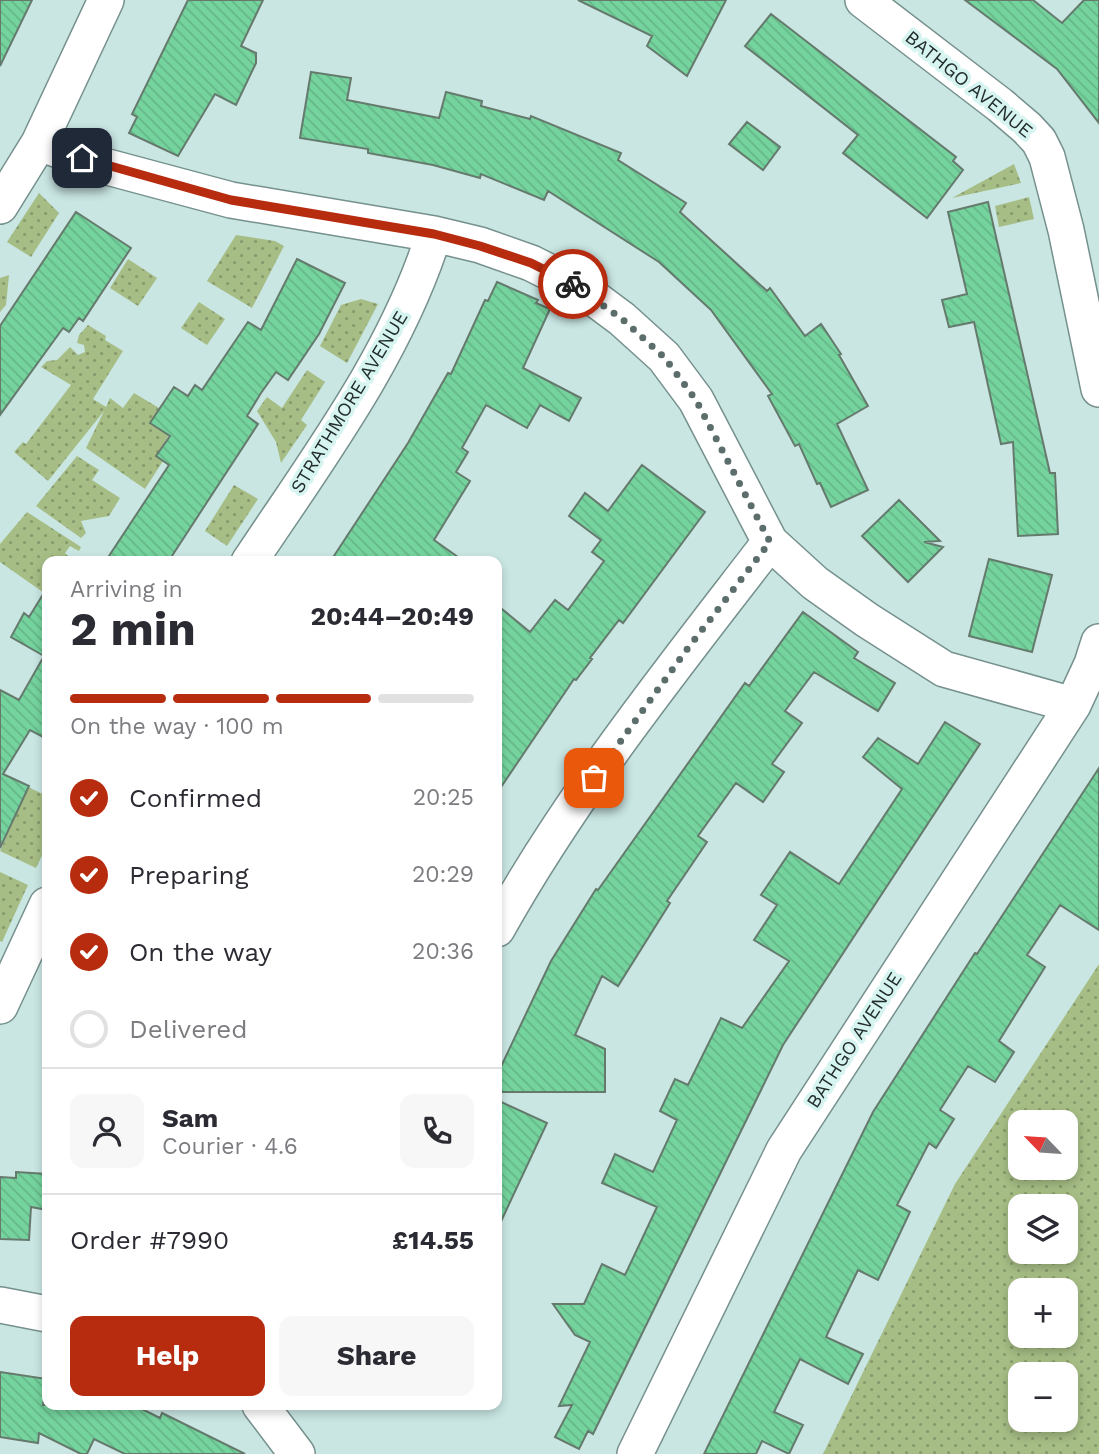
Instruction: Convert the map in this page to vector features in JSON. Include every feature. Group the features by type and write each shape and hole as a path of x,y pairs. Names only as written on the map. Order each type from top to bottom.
{"street":[{"path":"0,206 39,143 106,0"},
{"name":"BATHGO AVENUE","path":"863,0 1000,104 1039,141 1047,157 1066,230 1099,389"},
{"path":"39,143 104,166 231,200 434,234 480,246 531,263 579,288 622,319 664,357 696,400 770,542 825,591 944,669 1073,705"},
{"name":"STRATHMORE AVENUE","path":"253,556 382,356 407,306 434,234"},
{"path":"502,921 563,820 685,652 770,542"},
{"name":"BATHGO AVENUE","path":"635,1454 784,1150 1073,705 1093,664 1099,642"},
{"path":"0,1006 42,916"},
{"path":"0,1306 42,1313"},
{"path":"265,1410 298,1454"}],"green space":[{"path":"1014,164 1021,183 952,198"},
{"path":"39,193 59,213 31,257 7,242"},
{"path":"1029,197 1034,219 999,227 995,206"},
{"path":"236,235 275,241 284,246 252,308 207,281"},
{"path":"128,259 157,278 138,306 110,288"},
{"path":"9,275 6,305 0,312 0,278"},
{"path":"361,299 378,304 347,363 320,346 341,305"},
{"path":"199,302 225,319 207,345 181,328"},
{"path":"88,325 123,351 93,399 106,407 110,398 123,408 134,393 159,408 151,423 169,435 156,456 163,461 145,489 86,448 104,411 48,481 14,452 23,442 26,444 71,385 41,367 47,361 57,360 70,347 78,355 85,352 84,345 77,343 79,335"},
{"path":"307,370 325,382 301,420 307,425 281,463 276,442 257,411 267,397 282,408"},
{"path":"77,456 99,470 92,480 120,498 109,516 81,521 86,533 81,538 36,506"},
{"path":"234,485 258,499 227,546 205,531"},
{"path":"27,512 81,547 79,551 70,546 65,553 68,556 42,556 42,591 0,562 0,544"},
{"path":"28,787 42,794 42,855 36,868 0,851"},
{"path":"0,872 28,885 2,942 0,941"},
{"path":"1099,964 1099,1454 823,1454 955,1184"}],"building":[{"path":"0,0 32,0 0,66"},
{"path":"188,0 263,0 241,46 256,53 256,63 236,105 215,94 178,156 129,133 137,117 132,114"},
{"path":"578,0 726,0 687,76 647,46 652,36"},
{"path":"965,0 1033,0 1062,23 1084,0 1099,0 1099,123 1057,69"},
{"path":"771,14 956,157 953,161 963,170 927,218 843,153 858,135 745,46"},
{"path":"311,72 351,78 347,100 439,118 446,92 482,101 481,106 530,119 531,116 621,153 618,160 686,203 680,212 767,291 770,288 805,336 821,324 841,354 839,355 868,406 837,424 868,490 831,507 799,444 795,446 768,396 772,394 711,310 659,262 548,191 544,200 481,174 480,178 433,165 368,153 368,149 300,138"},
{"path":"747,122 780,147 763,170 729,144"},
{"path":"988,202 1050,473 1055,473 1058,534 1018,536 1013,442 1001,444 974,322 949,327 942,300 967,294 948,212"},
{"path":"76,212 131,248 83,321 79,318 69,332 63,328 0,415 0,326"},
{"path":"297,259 345,283 319,334 288,380 276,372 261,393 247,416 258,424 172,556 109,556 169,465 156,456 170,436 150,423 174,387 188,396 195,385 202,390 248,322 261,330"},
{"path":"497,282 538,300 536,303 550,309 523,368 581,398 569,421 540,405 527,428 486,405 462,448 468,452 456,472 470,481 434,540 457,556 334,556 408,443 448,373 451,374 485,300 488,301"},
{"path":"642,465 705,512 623,623 619,620 576,680 574,679 502,786 502,609 530,632 555,600 568,610 604,561 592,552 601,540 569,516 585,493 608,511"},
{"path":"899,500 940,541 924,542 943,547 908,582 862,536"},
{"path":"989,559 1052,575 1032,652 969,636"},
{"path":"42,596 42,655 11,637 24,613 29,617"},
{"path":"803,612 858,652 854,658 895,683 878,711 814,672 785,711 802,723 772,764 784,772 763,802 736,783 698,836 707,842 667,901 670,903 618,986 602,976 575,1035 605,1049 605,1092 502,1092 502,1064 551,961 596,889 598,890 745,683 749,686"},
{"path":"42,660 42,736 30,730 3,774 29,786 0,848 0,690 19,700"},
{"path":"945,722 980,744 783,1045 593,1434 588,1431 579,1449 555,1437 572,1405 559,1406 590,1342 575,1335 553,1304 584,1304 602,1264 625,1275 657,1207 602,1183 615,1154 653,1172 677,1120 660,1111 675,1079 688,1085 721,1018 742,1028 789,961 754,940 777,905 761,895 790,852 839,884 902,789 863,757 878,738 918,764"},
{"path":"1099,768 1099,930 1060,905 1027,955 1045,967 999,1041 1014,1052 995,1082 968,1066 940,1110 954,1119 936,1148 929,1143 897,1205 910,1212 878,1280 858,1270 826,1337 863,1354 848,1384 800,1359 774,1412 803,1425 789,1454 762,1441 756,1454 704,1454 873,1112"},
{"path":"502,1102 547,1123 502,1219"},
{"path":"16,1172 42,1174 42,1209 31,1207 29,1240 0,1239 0,1177 16,1178"},
{"path":"0,1372 42,1378 42,1410 144,1410 160,1418 162,1413 245,1454 125,1454 94,1439 87,1454 81,1454 39,1433 38,1443 0,1437"}],"way so far":[{"path":"573,284 622,319 664,357 696,400 770,542 685,652 594,778"}],"route":[{"path":"82,158 231,200 434,234 531,263 573,284"}]}
